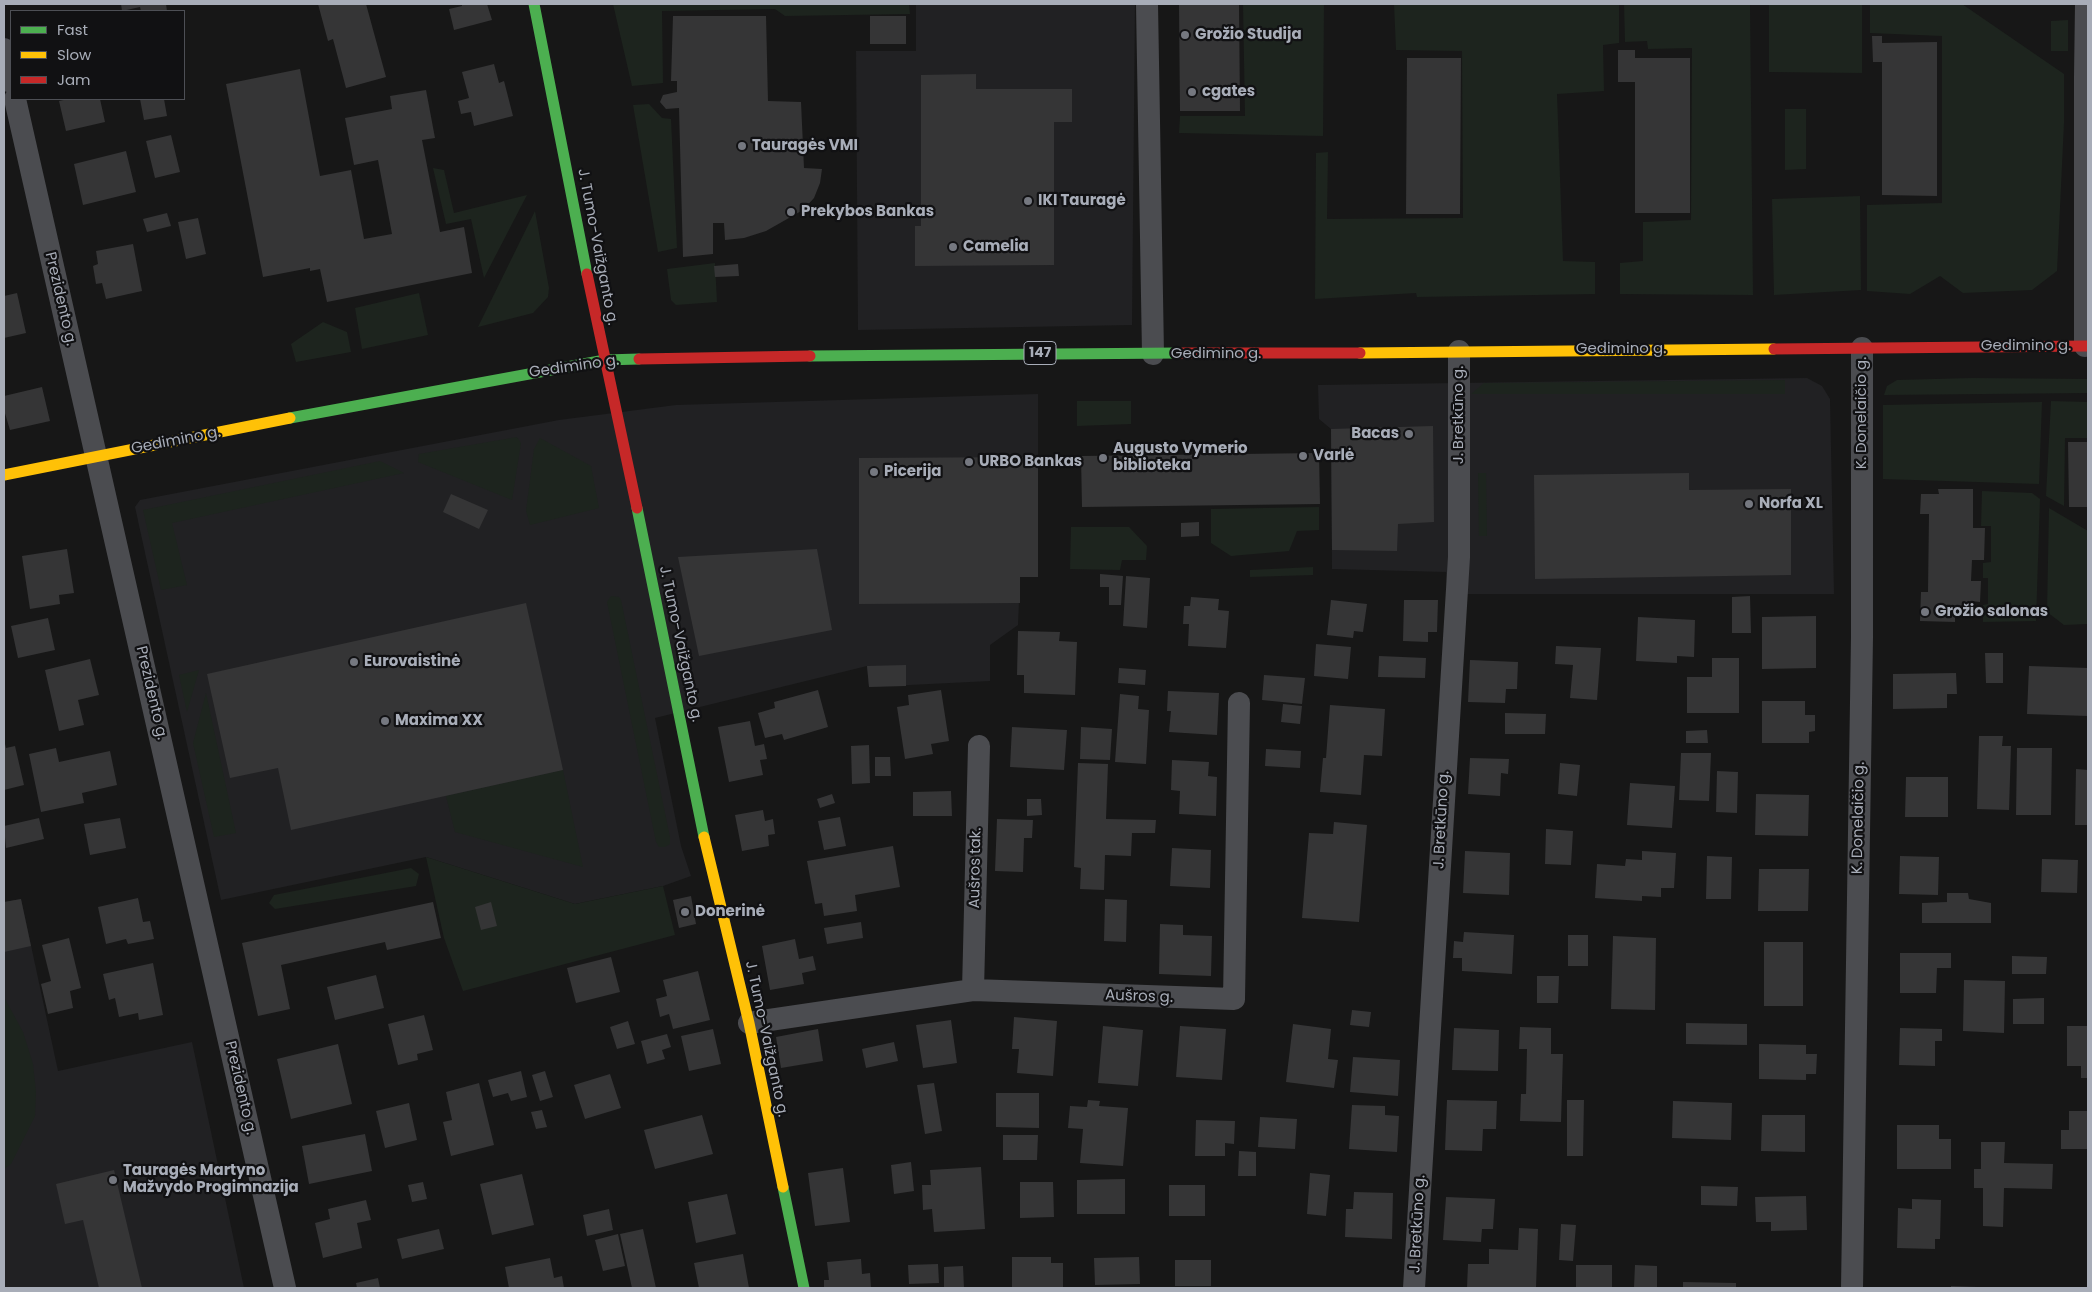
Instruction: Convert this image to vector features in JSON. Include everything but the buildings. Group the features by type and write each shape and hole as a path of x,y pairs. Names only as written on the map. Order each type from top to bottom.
{"main road":[{"name":"J. Tumo-Vaižganto g.","path":"534,4 605,360 708,857 749,1023 804,1288"},
{"name":"Gedimino g.","path":"4,476 278,420 605,360 885,354 1153,354 2087,346"}],"street":[{"name":"Gedimino g.","path":"1147,4 1153,354"},
{"path":"2086,4 2087,346"},
{"path":"4,48 10,77"},
{"name":"Prezidento g.","path":"15,100 285,1288"},
{"name":"K. Donelaičio g.","path":"1852,1288 1862,637 1862,348"},
{"name":"J. Bretkūno g.","path":"1414,1288 1458,558 1459,351"},
{"name":"Aušros g.","path":"749,1023 973,990 1234,999 1240,703"},
{"name":"Aušros tak.","path":"973,990 979,746"}],"shaded area":[{"path":"613,4 909,4 910,14 785,16 775,9 662,11 663,83 632,86"},
{"path":"916,4 1135,4 1132,325 858,330 856,51 916,51"},
{"path":"1243,4 1324,4 1323,136 1179,133 1180,116 1245,116"},
{"path":"1394,4 1619,4 1619,43 1603,45 1604,91 1557,94 1563,261 1595,262 1595,294 1417,297 1416,293 1315,299 1316,153 1328,152 1327,219 1463,218 1462,51 1396,50"},
{"path":"1624,4 1750,4 1753,295 1620,294 1620,263 1643,261 1643,222 1691,220 1692,48 1648,49 1647,41 1625,42"},
{"path":"1769,4 1862,4 1862,73 1769,72"},
{"path":"1870,4 1962,4 2064,74 2064,123 2057,271 2032,290 1963,293 1940,276 1910,294 1867,291 1867,205 1942,203 1942,36 1870,33"},
{"path":"2068,20 2068,51 2051,51 2051,21"},
{"path":"649,104 662,118 671,119 677,248 658,252 633,105"},
{"path":"1785,109 1806,109 1806,169 1785,170"},
{"path":"433,168 444,170 454,213 527,195 484,278 471,219 446,224"},
{"path":"1860,196 1861,290 1774,295 1772,199"},
{"path":"535,211 549,288 548,297 533,313 478,327"},
{"path":"715,263 717,302 676,305 671,300 667,269"},
{"path":"419,293 428,335 362,349 355,308"},
{"path":"323,322 347,332 351,352 296,362 291,344"},
{"path":"1807,378 1822,386 1830,399 1834,594 1447,594 1446,572 1332,569 1331,429 1319,419 1318,385"},
{"path":"1972,378 2088,379 2088,393 1884,395 1887,386 1897,380"},
{"path":"1785,380 1785,394 1471,394 1484,383"},
{"path":"1038,394 1038,577 1020,577 1018,625 990,645 990,681 869,687 867,666 655,718 681,846 691,876 663,886 575,904 426,857 221,900 135,507 140,500 559,420 676,405"},
{"path":"1077,401 1131,401 1131,424 1077,426"},
{"path":"2051,401 2088,402 2088,438 2065,438 2064,506 2046,496"},
{"path":"2042,402 2039,484 1883,479 1883,405"},
{"path":"517,437 521,443 512,500 418,462 419,454"},
{"path":"540,438 591,466 599,508 530,525 526,511 534,449"},
{"path":"380,461 404,473 172,523 187,585 161,590 143,510"},
{"path":"1478,473 1486,473 1487,536 1479,536"},
{"path":"1982,491 2032,493 2040,499 2036,621 1983,622 1983,605 1988,604 1988,578 1983,578 1983,563 1991,562 1991,526 1981,526"},
{"path":"1319,507 1319,530 1297,531 1289,551 1231,556 1211,543 1211,509"},
{"path":"2049,508 2088,531 2088,624 2064,625 2047,612"},
{"path":"1071,527 1129,527 1147,546 1146,560 1122,560 1120,570 1070,569"},
{"path":"1313,567 1313,575 1250,577 1250,570"},
{"path":"611,596 619,597 621,600 670,837 670,844 665,847 659,847 656,842 607,602"},
{"path":"199,670 187,712 179,675"},
{"path":"206,693 236,833 214,837 193,743"},
{"path":"563,770 583,867 455,832 446,796"},
{"path":"426,857 575,904 663,886 675,935 463,991 444,938"},
{"path":"411,868 419,874 416,886 275,909 269,903 274,895"},
{"name":"Tauragės Martyno Mažvydo Progimnazija","path":"21,899 58,1071 192,1042 244,1288 4,1288 4,902"},
{"path":"4,997 23,1032 33,1064 36,1092 35,1116 11,1164 4,1169"}],"traffic: fast":[{"path":"534,4 587,274"},
{"path":"810,356 1177,353"},
{"path":"290,418 605,360 639,359"},
{"path":"637,508 704,837"},
{"path":"783,1187 804,1288"}],"traffic: slow":[{"path":"1360,353 1774,349"},
{"path":"4,475 290,418"},
{"path":"704,837 749,1023 783,1187"}],"traffic: jam":[{"path":"587,274 637,508"},
{"path":"1774,349 2088,346"},
{"path":"1177,353 1360,353"},
{"path":"639,359 810,356"}],"place":[{"name":"Grožio Studija","path":"1185,35"},
{"name":"cgates","path":"1192,92"},
{"name":"Tauragės VMI","path":"742,146"},
{"name":"IKI Tauragė","path":"1028,201"},
{"name":"Prekybos Bankas","path":"791,212"},
{"name":"Camelia","path":"953,247"},
{"name":"Bacas","path":"1409,434"},
{"name":"Varlė","path":"1303,456"},
{"name":"Augusto Vymerio biblioteka","path":"1103,458"},
{"name":"URBO Bankas","path":"969,462"},
{"name":"Picerija","path":"874,472"},
{"name":"Norfa XL","path":"1749,504"},
{"name":"Grožio salonas","path":"1925,612"},
{"name":"Eurovaistinė","path":"354,662"},
{"name":"Maxima XX","path":"385,721"},
{"name":"Donerinė","path":"685,912"},
{"name":"Tauragės Martyno Mažvydo Progimnazija","path":"113,1180"}]}
